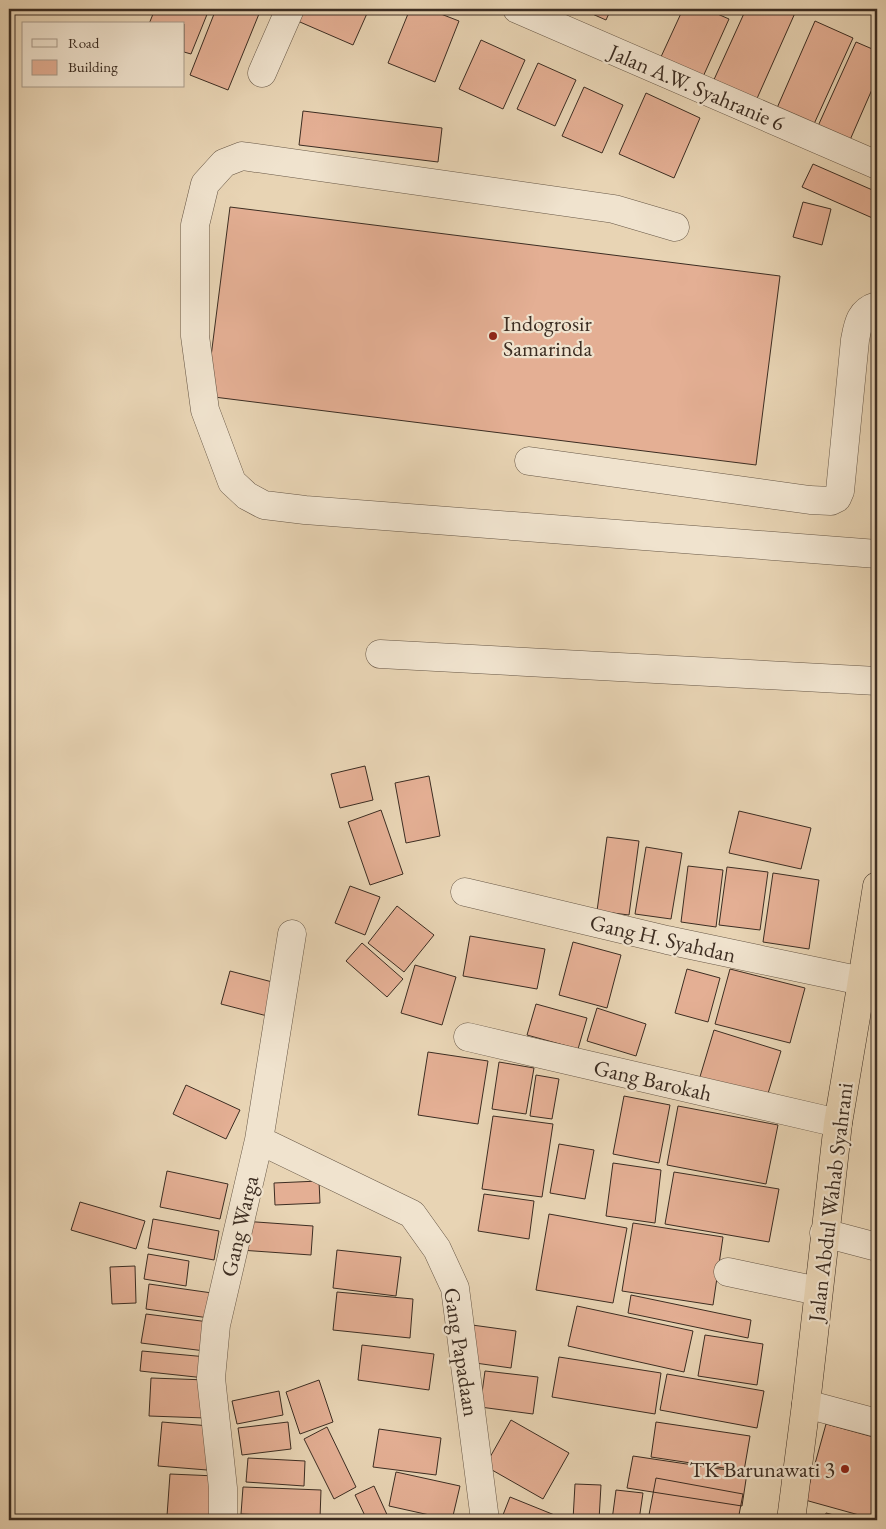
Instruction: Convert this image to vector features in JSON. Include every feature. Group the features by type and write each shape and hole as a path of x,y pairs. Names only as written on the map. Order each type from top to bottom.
{"highway":[{"name":"Jalan Abdul Wahab Syahrani","path":"791,1520 838,1123 866,990 877,886"}],"street":[{"path":"262,73 290,9"},
{"name":"Jalan A.W. Syahranie 6","path":"516,9 877,165"},
{"path":"675,227 614,209 272,160 242,156 224,163 205,184 195,225 196,336 205,410 232,482 247,496 264,505 305,510 877,554"},
{"path":"529,460 810,500 831,501 837,498 840,491 855,340 859,321 867,312 877,306"},
{"path":"380,654 877,681"},
{"name":"Gang H. Syahdan","path":"465,892 866,990"},
{"name":"Gang Warga","path":"224,1520 223,1488 211,1378 216,1325 259,1140 292,934"},
{"name":"Gang Barokah","path":"468,1037 838,1123"},
{"name":"Gang Papadaan","path":"259,1140 412,1214 437,1250 456,1288 485,1520"},
{"path":"824,1232 877,1247"},
{"path":"728,1272 818,1292"},
{"path":"806,1404 877,1423"}],"building":[{"path":"155,9 200,9 208,12 191,54 185,52 185,22 150,22"},
{"path":"216,9 261,9 228,90 190,75"},
{"path":"297,9 369,9 353,45 293,19"},
{"path":"410,9 428,9 459,21 435,82 388,63"},
{"path":"581,9 611,9 606,20"},
{"path":"683,9 706,9 729,19 702,79 660,59"},
{"path":"746,9 786,9 795,13 755,103 712,84"},
{"path":"815,21 853,38 814,124 777,108"},
{"path":"481,40 525,60 503,109 459,89"},
{"path":"856,42 877,51 877,78 850,140 818,126"},
{"path":"538,63 576,80 555,126 517,109"},
{"path":"584,87 623,105 602,153 562,136"},
{"path":"646,93 700,118 674,178 619,154"},
{"path":"303,111 442,128 438,162 299,145"},
{"path":"813,164 877,192 877,220 802,187"},
{"path":"803,202 831,209 822,245 793,237"},
{"name":"Indogrosir Samarinda","path":"230,207 780,276 756,465 206,396"},
{"path":"365,766 373,800 340,808 331,774"},
{"path":"429,776 440,836 406,843 395,783"},
{"path":"381,810 403,874 370,885 348,822"},
{"path":"739,811 811,828 801,869 729,853"},
{"path":"607,837 639,841 629,915 597,911"},
{"path":"646,847 682,853 671,919 635,914"},
{"path":"688,866 723,870 716,927 681,922"},
{"path":"727,867 768,872 760,930 719,925"},
{"path":"773,873 819,880 809,949 763,942"},
{"path":"350,886 380,897 365,935 335,923"},
{"path":"397,906 434,935 404,972 368,943"},
{"path":"470,936 545,949 537,989 463,976"},
{"path":"573,942 621,955 607,1008 559,995"},
{"path":"362,943 403,979 387,997 346,961"},
{"path":"415,965 456,977 442,1025 401,1013"},
{"path":"687,969 720,978 708,1022 675,1013"},
{"path":"730,969 805,988 790,1043 715,1024"},
{"path":"230,971 284,985 275,1018 221,1004"},
{"path":"536,1004 587,1018 578,1049 527,1035"},
{"path":"597,1008 646,1024 636,1056 587,1041"},
{"path":"714,1030 781,1051 766,1100 699,1080"},
{"path":"428,1052 488,1061 478,1124 418,1115"},
{"path":"499,1062 534,1068 526,1114 492,1109"},
{"path":"536,1075 559,1079 552,1119 530,1116"},
{"path":"186,1085 240,1110 226,1139 173,1114"},
{"path":"624,1096 670,1105 659,1163 613,1154"},
{"path":"678,1106 778,1125 766,1184 667,1165"},
{"path":"493,1116 553,1124 542,1197 482,1189"},
{"path":"559,1144 594,1150 585,1199 550,1193"},
{"path":"613,1163 661,1170 655,1223 606,1216"},
{"path":"167,1171 228,1184 220,1219 160,1207"},
{"path":"674,1172 779,1189 769,1242 665,1224"},
{"path":"319,1181 320,1203 275,1205 274,1183"},
{"path":"484,1194 534,1201 529,1239 478,1231"},
{"path":"80,1202 145,1221 136,1249 71,1230"},
{"path":"549,1214 627,1228 613,1303 536,1290"},
{"path":"153,1219 219,1231 214,1260 148,1248"},
{"path":"242,1221 313,1226 311,1255 240,1250"},
{"path":"633,1223 723,1237 713,1305 622,1291"},
{"path":"337,1250 401,1257 396,1296 333,1288"},
{"path":"148,1254 189,1261 186,1286 144,1279"},
{"path":"135,1266 136,1303 112,1304 110,1267"},
{"path":"149,1284 212,1293 209,1318 146,1309"},
{"path":"337,1292 413,1299 410,1338 333,1330"},
{"path":"631,1295 751,1320 748,1338 628,1313"},
{"path":"577,1306 693,1331 684,1372 568,1346"},
{"path":"146,1314 209,1322 205,1351 141,1343"},
{"path":"472,1325 516,1331 511,1368 468,1362"},
{"path":"705,1335 763,1344 757,1385 698,1376"},
{"path":"362,1345 434,1354 429,1390 358,1380"},
{"path":"142,1351 207,1357 205,1378 140,1371"},
{"path":"559,1357 661,1373 655,1414 552,1397"},
{"path":"485,1371 538,1377 533,1414 480,1407"},
{"path":"667,1374 764,1391 757,1428 660,1410"},
{"path":"151,1378 207,1380 206,1418 149,1416"},
{"path":"319,1380 333,1422 300,1434 286,1392"},
{"path":"279,1391 283,1415 237,1424 232,1401"},
{"path":"511,1420 569,1453 543,1499 485,1466"},
{"path":"162,1422 210,1426 207,1470 158,1466"},
{"path":"288,1422 291,1449 242,1455 238,1428"},
{"path":"656,1422 750,1436 744,1471 651,1457"},
{"name":"TK Barunawati 3","path":"826,1424 877,1438 877,1520 805,1500"},
{"path":"327,1427 356,1487 334,1499 304,1439"},
{"path":"379,1429 441,1438 436,1475 373,1467"},
{"path":"633,1456 747,1473 742,1506 627,1488"},
{"path":"248,1458 305,1461 304,1486 246,1482"},
{"path":"396,1472 460,1486 452,1520 389,1506"},
{"path":"170,1474 216,1476 213,1519 167,1516"},
{"path":"656,1478 743,1494 738,1520 648,1520"},
{"path":"575,1484 601,1485 599,1520 573,1520"},
{"path":"374,1486 389,1519 387,1520 367,1520 355,1495"},
{"path":"243,1487 321,1490 320,1518 241,1514"},
{"path":"616,1490 643,1493 639,1520 612,1520"},
{"path":"510,1497 557,1516 555,1520 501,1520"},
{"path":"826,1513 854,1520 824,1520"},
{"path":"240,1517 275,1520 240,1520"}],"place":[{"name":"Indogrosir Samarinda","path":"493,336"},
{"name":"TK Barunawati 3","path":"845,1469"}]}
